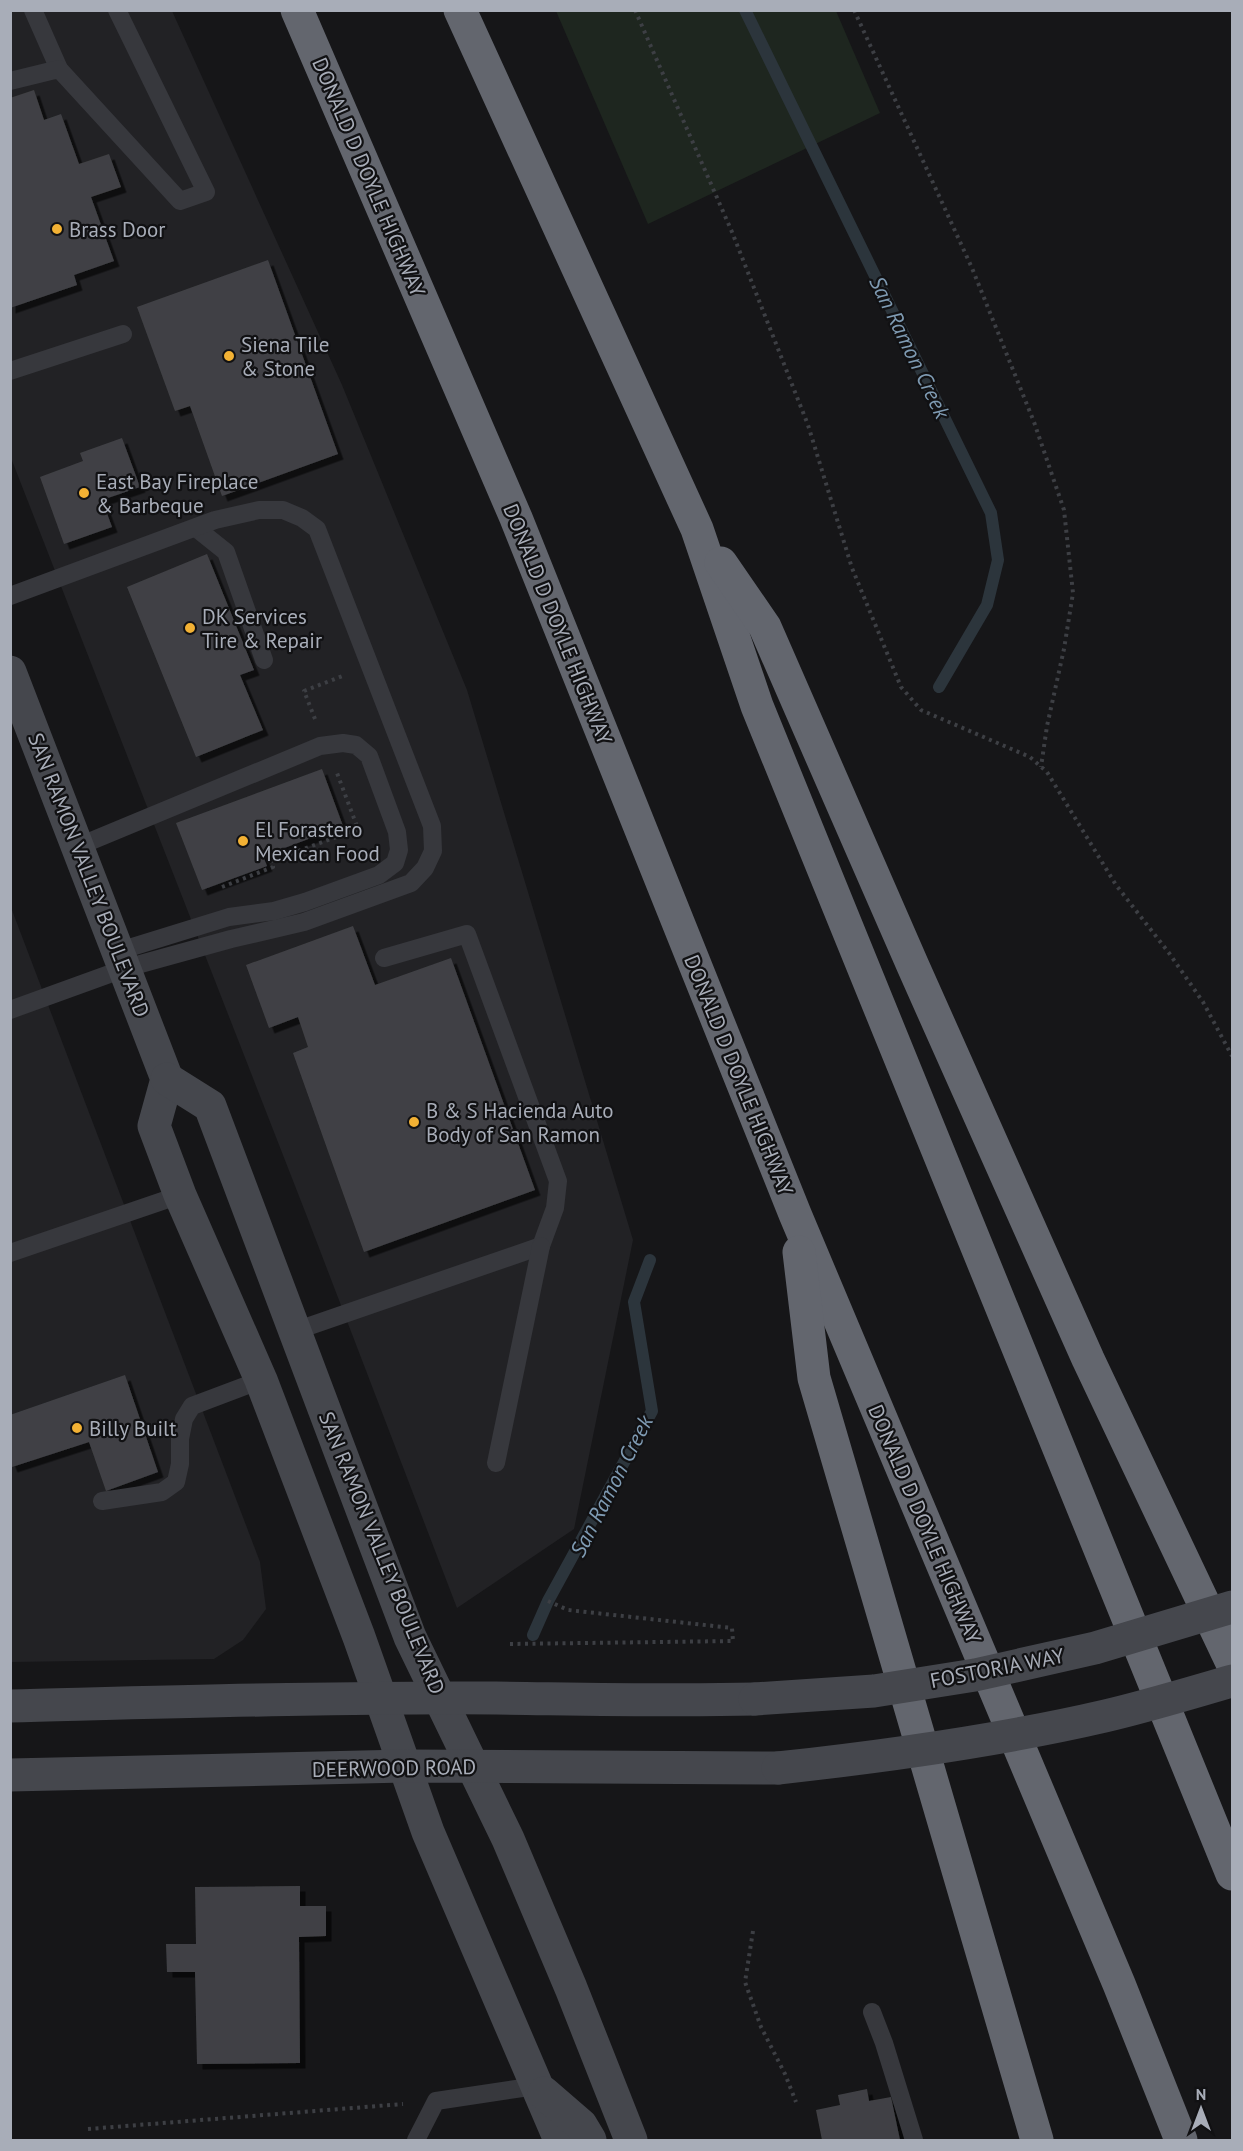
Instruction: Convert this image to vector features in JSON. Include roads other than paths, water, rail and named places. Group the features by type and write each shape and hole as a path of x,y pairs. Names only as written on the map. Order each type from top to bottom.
{"highway":[{"name":"DONALD D DOYLE HIGHWAY","path":"297,10 516,518 795,1214 1119,1984 1181,2140"},
{"path":"460,10 698,529 757,706 1233,1874"},
{"path":"698,529 765,627 1088,1359 1233,1664"},
{"path":"795,1214 814,1378 1037,2140"}],"main road":[{"name":"SAN RAMON VALLEY BOULEVARD","path":"10,672 167,1078 210,1106 410,1636 508,1839 571,1988 630,2140"},
{"path":"167,1078 154,1126 180,1195 261,1380 382,1700 428,1832 560,2140"},
{"name":"FOSTORIA WAY","path":"439,1699 659,1701 755,1699 874,1691 975,1675 1095,1648 1233,1607"},
{"name":"DEERWOOD ROAD","path":"10,1775 405,1766 778,1768 882,1757 983,1740 1105,1716 1233,1681"},
{"path":"10,1706 439,1699"},
{"path":"536,2086 581,2125 590,2140"}],"lane":[{"path":"33,10 59,69 180,201 206,192 117,10"},
{"path":"10,81 59,69"},
{"path":"10,371 123,334"},
{"path":"10,597 215,520 259,510 282,510 303,518 317,529 432,826 433,851 425,868 411,883 304,922 123,960"},
{"path":"196,528 226,552 264,660"},
{"path":"10,1010 123,960 229,917 306,902 379,875 395,863 399,850 397,832 369,756 356,745 343,742 326,745 79,846"},
{"path":"384,958 467,934 558,1181 555,1208 541,1246 496,1463"},
{"path":"10,1253 180,1195"},
{"path":"295,1331 541,1246"},
{"path":"102,1501 162,1492 176,1482 184,1419 192,1406 261,1380"},
{"path":"872,2012 915,2140"},
{"path":"416,2140 436,2102 536,2086"}],"waterway":[{"name":"San Ramon Creek","path":"745,10 991,513 998,560 987,605 939,687"},
{"name":"San Ramon Creek","path":"533,1635 548,1601 652,1411 634,1302 650,1260"}],"place":[{"name":"Brass Door","path":"57,229"},
{"name":"Siena Tile & Stone","path":"229,356"},
{"name":"East Bay Fireplace & Barbeque","path":"84,493"},
{"name":"DK Services Tire & Repair","path":"190,628"},
{"name":"El Forastero Mexican Food","path":"243,841"},
{"name":"B & S Hacienda Auto Body of San Ramon","path":"414,1122"},
{"name":"Billy Built","path":"77,1428"}]}
